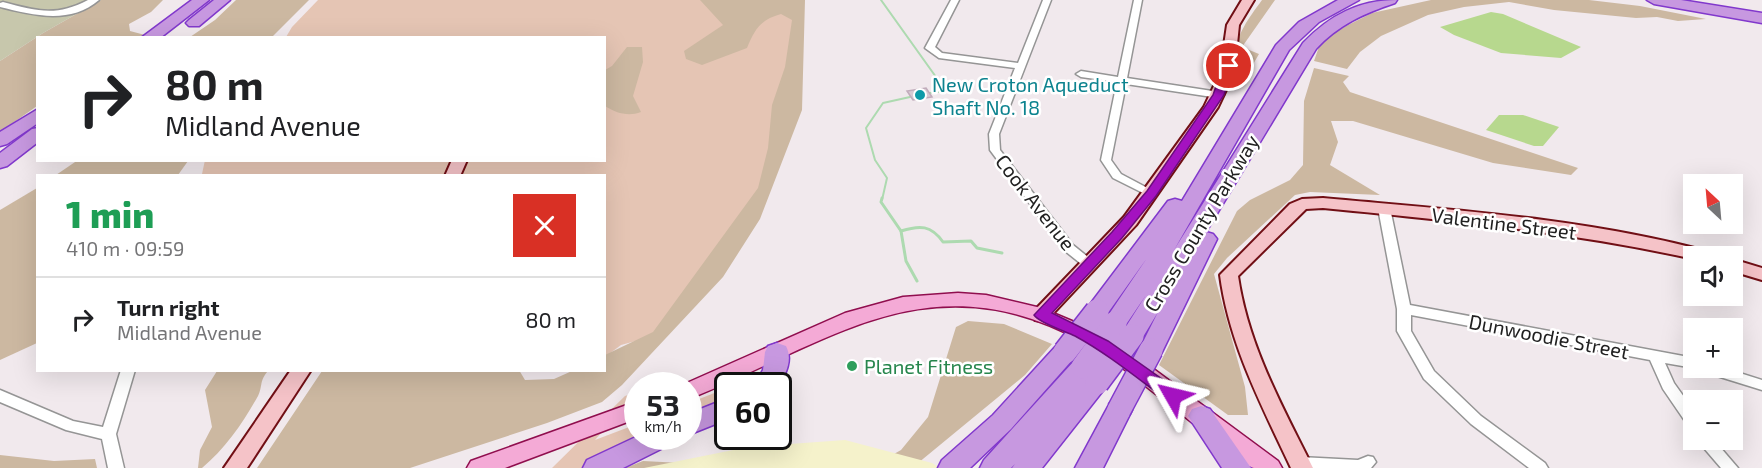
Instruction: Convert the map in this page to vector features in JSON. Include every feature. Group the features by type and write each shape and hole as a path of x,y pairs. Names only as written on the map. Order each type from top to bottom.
{"highway":[{"path":"152,36 202,0"},
{"path":"178,36 223,0"},
{"name":"Cross County Parkway","path":"1124,330 1154,265 1274,59 1293,33 1326,11 1352,0"},
{"name":"Cross County Parkway","path":"994,468 1050,407 1082,367 1124,330 1210,231 1226,182 1300,58 1314,40 1347,16 1390,0"},
{"path":"1656,0 1762,13"},
{"path":"1656,0 1762,18"},
{"path":"1713,0 1762,6"},
{"path":"0,140 36,115"},
{"path":"0,153 36,131"},
{"path":"0,162 36,132"},
{"path":"952,468 1002,422 1082,367 1124,330"},
{"path":"1089,468 1119,410 1124,330"},
{"path":"774,372 777,352"},
{"name":"Cross County Parkway","path":"1026,468 1082,367"},
{"path":"1201,416 1237,468"},
{"path":"597,468 635,450"}],"main road":[{"path":"702,384 844,321 901,304 940,300 1004,305 1041,315 1071,327 1103,345 1270,468"},
{"path":"478,468 624,414"}],"street":[{"path":"1,6 13,0"},
{"path":"1,6 51,16 72,13 94,0"},
{"path":"956,0 930,48 936,54 1022,66"},
{"name":"Cook Avenue","path":"1047,0 994,134 995,150 1070,248 1089,264"},
{"path":"1138,0 1106,160 1118,176 1151,194"},
{"path":"1041,315 1151,194 1219,95 1227,73 1233,25 1248,0"},
{"path":"1081,74 1219,95"},
{"name":"Valentine Street","path":"1301,466 1252,360 1230,292 1229,275 1274,228 1302,204 1323,203 1384,208 1598,235 1683,252"},
{"path":"1384,208 1404,309 1404,332 1429,375 1476,420 1540,468"},
{"path":"1743,268 1762,274"},
{"name":"Dunwoodie Street","path":"1404,309 1683,361"},
{"path":"1655,356 1668,385 1683,407"},
{"path":"116,468 109,434 127,372"},
{"path":"235,468 301,372"},
{"path":"1740,378 1762,385"},
{"path":"0,396 71,426 109,434"},
{"path":"1714,450 1730,468"},
{"path":"1301,466 1360,467 1368,462"}],"shaded area":[{"path":"101,0 163,0 151,12 129,24 130,31 145,35 142,36 38,36"},
{"path":"236,0 309,0 273,36 191,36 215,20"},
{"path":"318,0 797,0 797,33 761,195 658,335 621,345 606,356 606,174 202,174 205,162 606,162 606,36 287,36 292,27"},
{"path":"700,0 805,0 802,110 760,219 723,277 634,372 624,372 622,385 602,402 547,423 410,468 257,468 321,372 520,372 525,380 554,379 570,372 606,372 606,355 653,332 758,188 768,148 772,105 785,67 792,20 781,14 768,19 756,30 747,48 702,65 686,59 684,51 723,25"},
{"path":"1262,0 1275,0 1242,47 1259,54 1244,80 1236,58 1236,48 1248,19"},
{"path":"1431,0 1589,0 1640,6 1706,19 1678,21 1657,17 1636,18 1554,10 1509,2 1464,7 1428,15 1381,36 1360,52 1347,69 1314,61 1321,41 1346,26 1372,13"},
{"path":"36,38 36,107 0,132 0,61"},
{"path":"627,47 642,47 643,62 633,96 641,112 627,114 606,106 606,69 612,66"},
{"path":"1314,68 1349,76 1343,82 1350,92 1578,168 1571,175 1493,163 1353,121 1331,121 1338,142 1330,165 1380,195 1310,192 1295,195 1227,258 1214,274 1245,387 1248,415 1228,415 1159,365 1237,211 1250,200 1290,180 1303,165 1304,101"},
{"path":"75,162 187,162 179,174 57,174"},
{"path":"36,189 36,343 0,360 0,210"},
{"path":"968,321 1004,324 1052,344 1025,375 912,468 625,468 643,461 701,464 878,463 901,450 928,417 956,327"},
{"path":"216,372 267,372 263,378 258,396 233,435 210,461 202,468 198,468 200,450 212,427 205,390"},
{"path":"714,393 714,409 702,414 702,398"},
{"path":"624,397 624,407 595,440 624,429 624,445 588,468 552,468"},
{"path":"845,440 932,463 940,468 644,468 733,450 792,450 792,444"},
{"path":"0,455 54,461 95,459 97,468 0,468"}],"green space":[{"path":"0,0 101,0 36,36 0,61"},
{"path":"1491,12 1503,14 1581,47 1561,58 1501,53 1454,35 1440,27"},
{"path":"1499,115 1523,115 1559,127 1543,146 1534,146 1486,130"}],"building":[{"name":"New Croton Aqueduct Shaft No. 18","path":"926,88 932,97 913,100 907,91"}],"waterway":[{"path":"881,0 946,91 930,93"},
{"path":"882,200 887,178 875,160 866,128 883,103 910,97"},
{"path":"882,198 881,202 901,231"},
{"path":"901,231 925,228 934,232 943,242 971,241 977,248 1002,253"},
{"path":"901,231 906,261 917,281"}],"place":[{"name":"New Croton Aqueduct Shaft No. 18","path":"920,95"},
{"name":"Planet Fitness","path":"852,366"}],"route":[{"path":"1173,396 1089,336 1041,315 1117,235 1151,194 1219,95 1229,66"}]}
